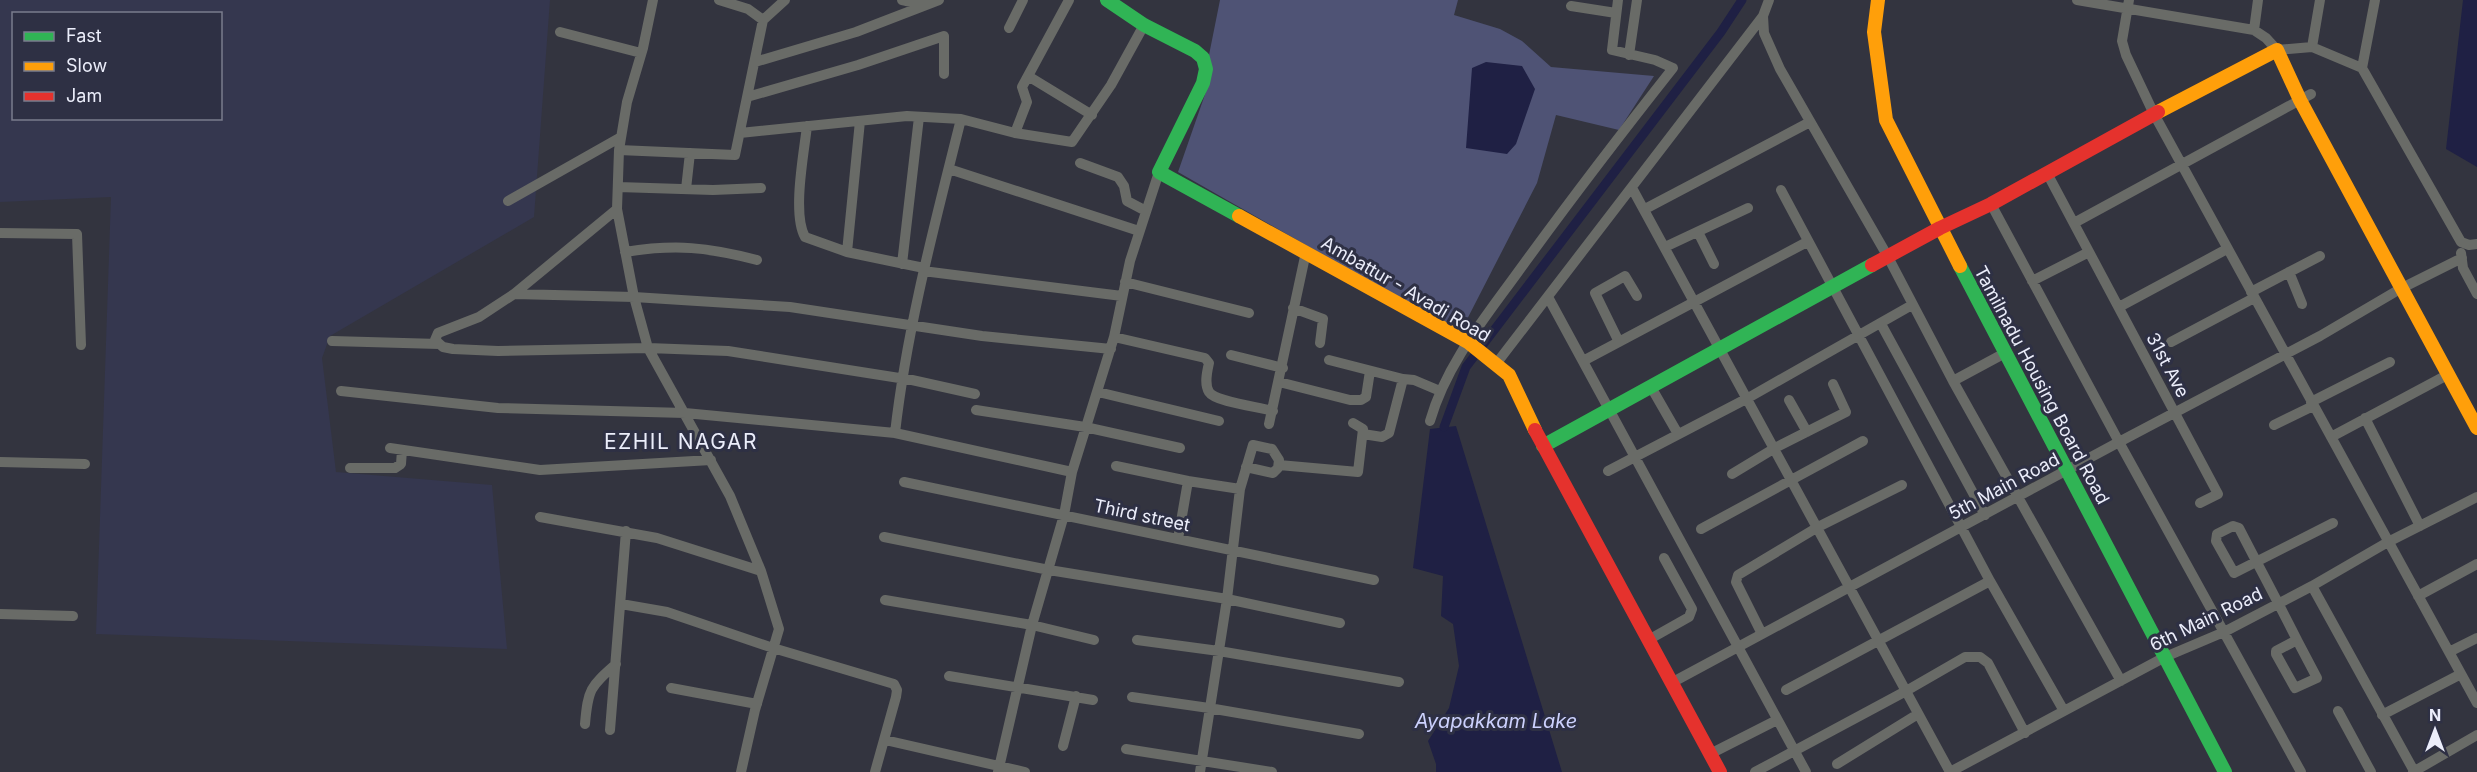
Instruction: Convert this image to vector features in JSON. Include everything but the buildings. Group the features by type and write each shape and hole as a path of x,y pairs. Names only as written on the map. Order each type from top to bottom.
{"street":[{"path":"652,0 641,53 627,102 621,137 617,209 634,297 648,348 730,496 761,571 779,629 757,704 741,772"},
{"path":"719,0 748,9 763,20"},
{"path":"619,150 735,155 763,20 785,0"},
{"path":"902,0 926,5"},
{"path":"755,62 856,32 939,0"},
{"path":"1009,28 1023,0"},
{"path":"1015,134 1028,102 1022,87 1069,0"},
{"path":"998,769 1032,625 1064,515 1072,472 1111,349 1125,282 1139,231 1159,172 1203,83 1206,69 1203,58 1195,51 1144,25 1107,0"},
{"path":"1430,421 1440,391 1470,343 1573,197 1673,68 1663,62 1615,52 1611,48 1618,0"},
{"path":"1629,55 1637,0"},
{"path":"1491,360 1548,297 1632,189 1749,31 1763,16 1769,0"},
{"name":"Tamilnadu Housing Board Road","path":"1878,0 1874,32 1886,120 1940,228 2225,772"},
{"path":"2077,0 2128,4 2254,30 2266,38 2277,50 2306,97 2400,289 2477,428"},
{"path":"2254,30 2258,0"},
{"path":"2312,47 2320,0"},
{"path":"2362,68 2375,0"},
{"path":"2128,4 2122,40 2126,56 2154,114 2477,703"},
{"path":"1570,6 1616,13"},
{"path":"1763,16 1764,33 1810,122 1888,257 2017,498 2121,681"},
{"path":"740,133 919,117 961,119 1015,134 1072,142 1112,85 1144,25"},
{"path":"560,32 641,53"},
{"path":"747,98 858,65 944,36 944,74"},
{"path":"1543,446 1940,228 1991,204 2154,114 2277,50 2312,47 2362,68 2461,242 2463,268 2477,294"},
{"path":"1028,76 1092,115"},
{"path":"2074,223 2306,97"},
{"path":"902,264 919,117"},
{"path":"894,433 901,379 912,325 961,119"},
{"path":"848,252 860,121"},
{"path":"1645,209 1810,122"},
{"path":"807,126 800,186 800,230 805,237 848,252 924,270 1122,296"},
{"path":"507,201 621,137"},
{"path":"686,189 690,153"},
{"path":"1080,163 1118,177 1124,186 1127,201 1146,211"},
{"path":"949,169 1139,231"},
{"name":"Ambattur - Avadi Road","path":"1159,172 1470,343 1509,375 1543,446 1650,639 1720,772"},
{"name":"31st Ave","path":"2046,173 2218,494 2200,503"},
{"path":"618,187 761,188"},
{"path":"1632,189 1721,348 1950,772"},
{"path":"1781,190 1961,528 2064,711"},
{"path":"1991,204 2301,772"},
{"path":"1665,248 1748,208"},
{"path":"439,344 435,340 438,333 479,317 514,294 617,209"},
{"path":"1698,232 1714,264"},
{"path":"0,233 77,234 81,345"},
{"path":"1583,361 1807,242"},
{"path":"2461,242 2469,245 2477,244"},
{"path":"625,252 670,246 691,247 757,260"},
{"path":"2119,307 2227,249"},
{"path":"1269,424 1280,382 1306,252"},
{"path":"2032,281 2089,252"},
{"path":"2171,342 2320,256"},
{"name":"5th Main Road","path":"1673,682 2285,354 2400,289 2462,258"},
{"path":"2289,272 2302,304"},
{"path":"1619,342 1594,292 1625,276 1637,296"},
{"path":"1125,282 1249,313"},
{"path":"514,294 634,297 790,307 982,336 1111,349"},
{"path":"1548,297 1806,772"},
{"path":"1608,471 1748,398 1912,305"},
{"path":"1293,308 1323,319 1320,344"},
{"path":"1881,324 1985,515"},
{"path":"1114,337 1205,358 1209,363 1206,376 1208,391 1211,395 1273,411"},
{"path":"332,341 439,344 453,349 498,351 648,348 728,351 901,379 975,394"},
{"path":"1953,381 2005,353"},
{"path":"1231,355 1283,368"},
{"path":"1329,360 1414,380 1440,391"},
{"path":"2274,425 2390,362"},
{"path":"1280,382 1350,400 1361,400 1367,392 1370,370"},
{"path":"2331,437 2449,374"},
{"path":"1364,434 1382,437 1389,433 1403,379"},
{"path":"1732,474 1775,448 1846,412 1833,384"},
{"path":"1651,387 1678,434"},
{"path":"340,391 498,408 685,413 894,433 1072,472"},
{"path":"1098,392 1219,421"},
{"path":"1789,400 1807,432"},
{"path":"976,410 1085,428 1180,448"},
{"path":"2365,418 2420,526"},
{"path":"1279,465 1358,472 1364,434 1361,427 1353,423"},
{"path":"1701,529 1863,441"},
{"path":"1200,766 1227,599 1240,489 1246,467 1253,445 1272,449 1279,460 1279,465 1272,473 1246,467"},
{"path":"390,448 540,470 711,460"},
{"path":"350,468 396,468 401,464 402,450"},
{"path":"0,462 85,464"},
{"path":"1116,466 1240,489"},
{"path":"1178,539 1188,481"},
{"name":"Third street","path":"904,482 1374,580"},
{"path":"1762,634 1736,582 1738,575 1818,527 1902,485"},
{"name":"6th Main Road","path":"1950,772 2165,657 2224,632 2312,586 2388,542 2477,497"},
{"path":"540,517 657,537 761,571"},
{"path":"2297,640 2276,651 2295,688 2317,678 2278,602 2257,562 2239,528 2233,526 2217,534 2216,541 2234,573 2257,562 2333,523"},
{"path":"610,729 626,531"},
{"path":"884,537 1049,570 1227,599 1340,623"},
{"path":"1650,639 1692,614 1692,609 1664,558"},
{"path":"2418,596 2477,564"},
{"path":"1786,690 1990,581"},
{"path":"2312,586 2413,772 2477,735"},
{"path":"885,600 1032,625 1094,640"},
{"path":"621,604 667,612 773,648 894,684 897,690 885,740 874,772"},
{"path":"0,614 73,616"},
{"path":"2449,652 2477,638"},
{"path":"1137,640 1219,651 1399,682"},
{"path":"1755,772 1965,657 1980,657 1988,663 2025,733"},
{"path":"585,724 591,689 616,664"},
{"path":"2382,715 2461,674"},
{"path":"949,676 1093,700"},
{"path":"671,688 757,704"},
{"path":"1063,746 1076,696"},
{"path":"1132,697 1359,734"},
{"path":"2338,711 2371,772"},
{"path":"1837,765 1918,714"},
{"path":"1710,753 1777,720"},
{"path":"885,740 998,769 1025,772"},
{"path":"1126,749 1200,766 1272,772"}],"shaded area":[{"path":"0,0 550,0 534,217 330,336 322,358 336,472 492,485 507,649 96,634 111,197 0,202"},
{"path":"1220,0 1458,0 1454,15 1500,29 1522,41 1551,67 1654,76 1619,130 1556,115 1537,183 1460,333 1178,172 1209,83 1207,65"}],"water":[{"path":"2463,0 2477,0 2477,167 2446,149"},
{"path":"1486,62 1522,66 1535,89 1516,144 1507,154 1466,148 1472,68"},
{"name":"Ayapakkam Lake","path":"1456,426 1562,772 1436,772 1436,764 1428,741 1449,708 1459,666 1453,624 1441,616 1443,576 1413,568 1430,429"}],"waterway":[{"path":"1444,427 1466,367 1721,32 1742,0"}],"traffic: fast":[{"path":"1107,0 1144,25 1195,51 1203,58 1206,69 1203,83 1159,172 1239,216"},
{"path":"1543,446 1872,265"},
{"path":"1960,266 2225,772"}],"traffic: slow":[{"path":"1878,0 1874,32 1886,120 1960,266"},
{"path":"2158,112 2277,50 2300,100 2477,428"},
{"path":"1239,216 1468,342 1509,375 1535,430"}],"traffic: jam":[{"path":"1872,265 1940,228 1991,204 2158,112"},
{"path":"1535,430 1720,772"}],"district":[{"name":"EZHIL NAGAR","path":"681,441"}]}
